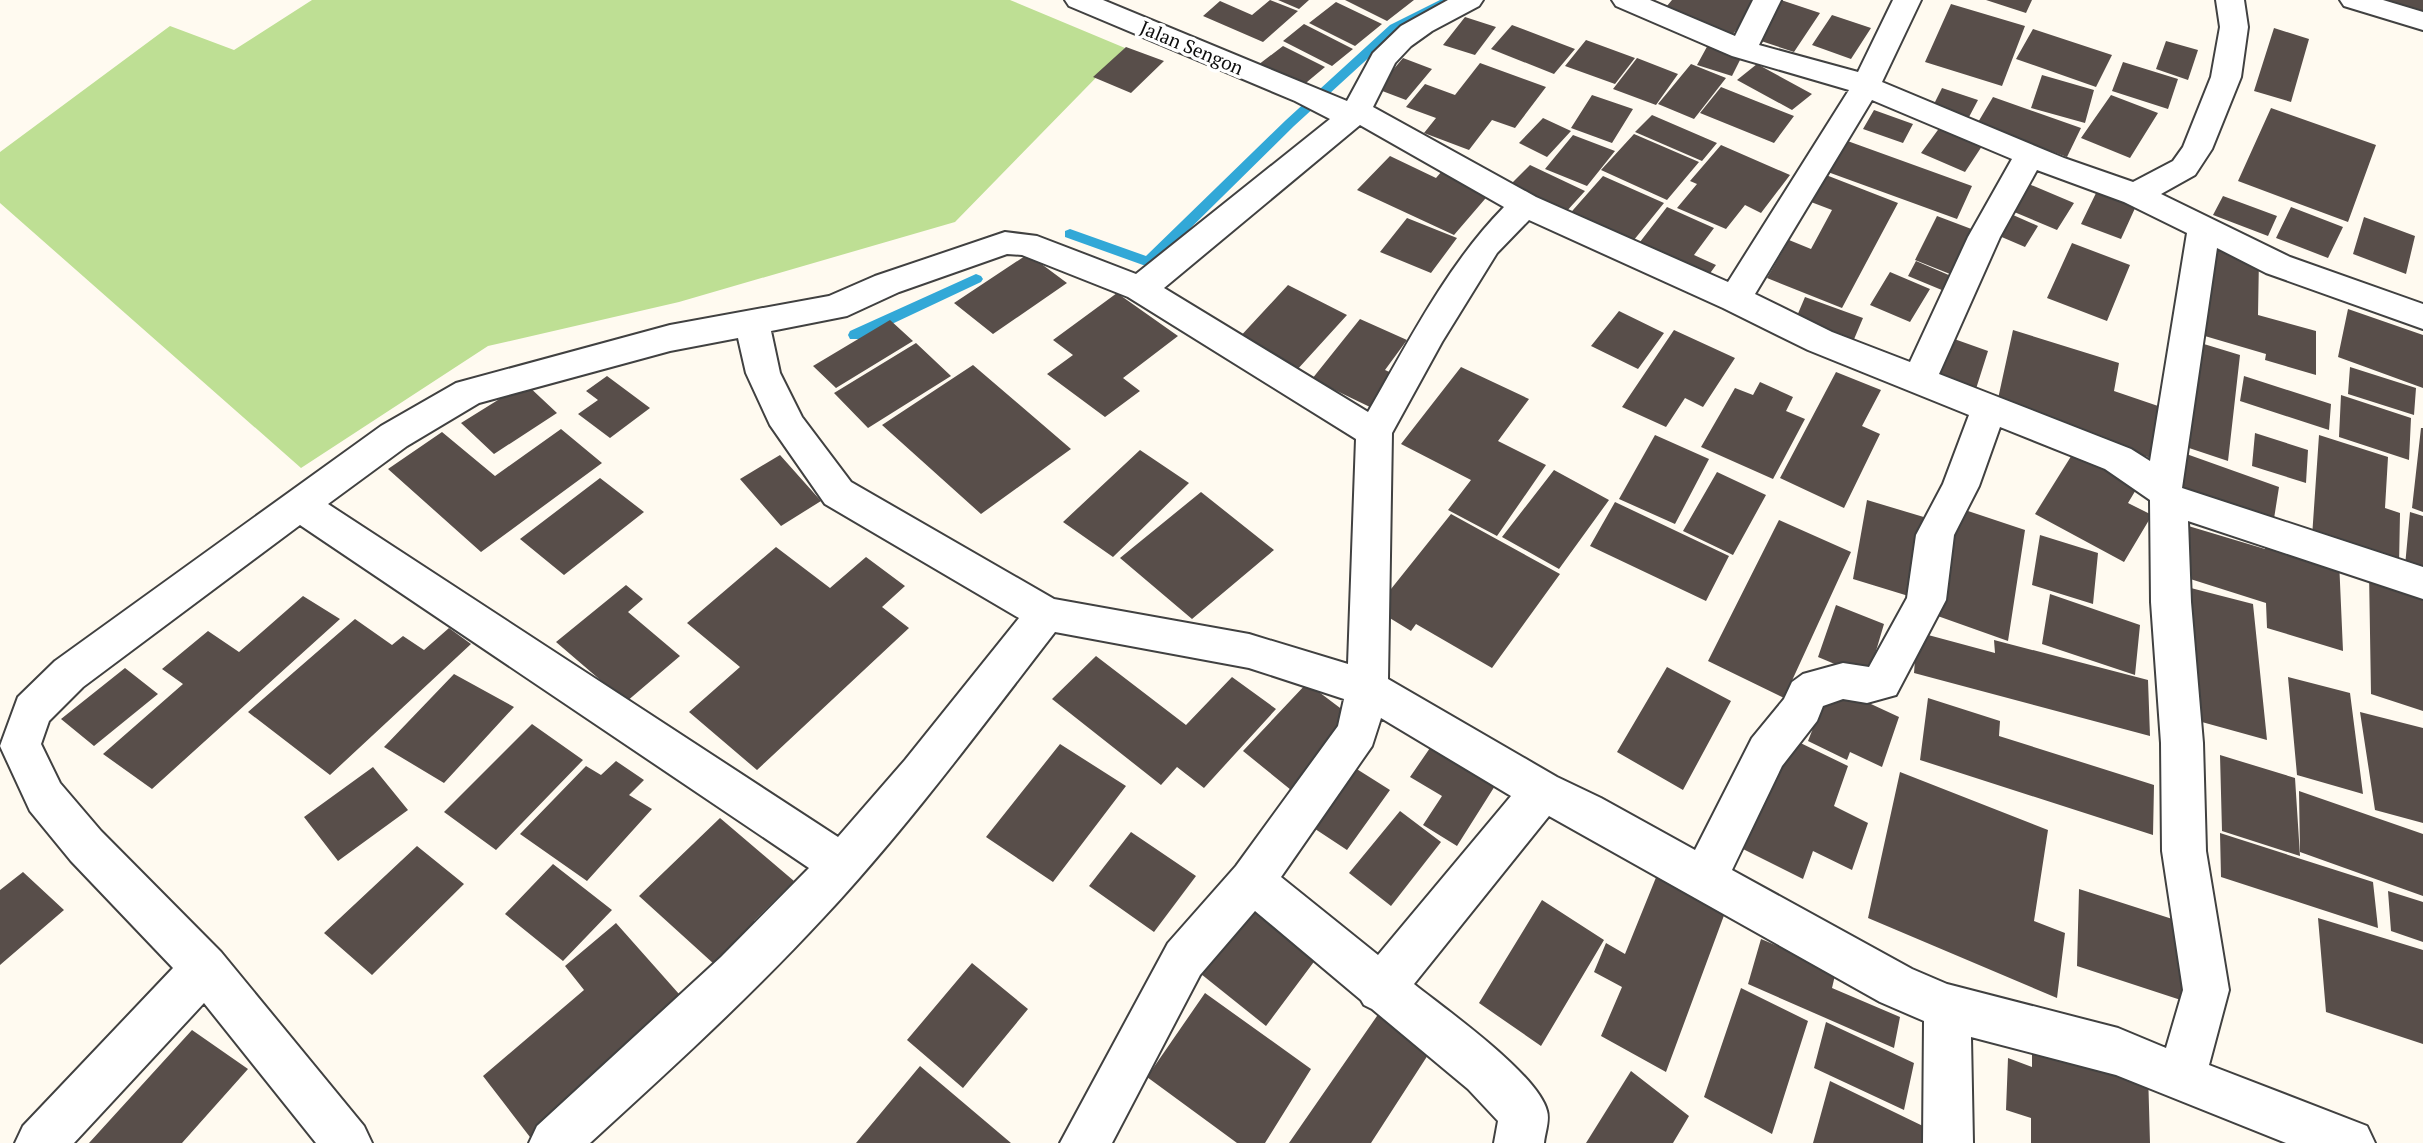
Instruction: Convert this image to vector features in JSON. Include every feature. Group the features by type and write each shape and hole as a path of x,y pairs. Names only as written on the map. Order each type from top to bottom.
{"street":[{"name":"Jalan Sengon","path":"1079,0 1306,94 1525,205 1735,299 1820,341 2118,459 2166,494 2423,583"},
{"path":"1140,289 1347,114 1393,46 1428,21 1469,0"},
{"path":"1742,50 1767,0"},
{"path":"1735,299 1866,86 1907,0"},
{"path":"2135,194 2184,168 2197,149 2226,78 2234,27 2230,0"},
{"path":"2354,0 2423,21"},
{"path":"1645,4 1742,50 1866,86 2030,155 2135,194 2278,265 2423,317"},
{"path":"1919,380 1984,237 2030,155"},
{"path":"1085,1143 1184,959 1252,881 1357,733 1367,688 1374,433 1430,334 1486,245 1525,205"},
{"path":"2180,1079 2206,990 2184,851 2182,743 2166,494 2204,229"},
{"path":"347,1143 205,968 69,827 45,797 20,744 33,710 69,674 394,436 468,393 670,338 835,307 887,284 1005,243 1026,244 1140,289 1374,433"},
{"path":"752,323 763,373 788,425 838,493 1046,614 1249,651 1367,688 1542,791 1586,812 1896,986 1947,1007 2118,1052 2180,1079 2350,1143"},
{"path":"1707,881 1712,862 1767,752 1802,708 1806,695 1817,687 1843,681 1867,685 1882,682 1926,600 1935,535 1961,486 1990,407"},
{"path":"298,504 841,866"},
{"path":"554,1143 737,976 841,866 915,780 1046,614"},
{"path":"1380,989 1542,791"},
{"path":"1252,881 1380,989 1485,1072 1524,1113 1519,1143"},
{"path":"40,1143 205,968"},
{"path":"1947,1007 1948,1143"}],"green space":[{"path":"312,0 1010,0 1125,48 955,222 679,302 488,346 301,468 0,203 0,152 170,26 234,50"}],"building":[{"path":"1270,0 1298,11 1263,42 1203,16 1220,1 1252,15"},
{"path":"1278,0 1309,0 1299,9"},
{"path":"1345,0 1414,0 1387,21"},
{"path":"1672,0 1759,0 1730,38 1661,13"},
{"path":"1781,0 1820,13 1794,52 1755,39"},
{"path":"1986,0 2032,0 2026,13"},
{"path":"2373,0 2423,0 2423,16"},
{"path":"1336,2 1382,24 1355,46 1309,23"},
{"path":"1951,4 2025,26 2002,86 1925,62"},
{"path":"1832,15 1871,28 1851,59 1812,45"},
{"path":"1465,17 1496,27 1475,55 1443,45"},
{"path":"1304,24 1353,49 1332,66 1283,41"},
{"path":"1512,25 1575,49 1554,74 1491,49"},
{"path":"2274,28 2309,39 2291,102 2254,91"},
{"path":"2033,29 2112,55 2096,87 2016,59"},
{"path":"1586,40 1635,58 1615,84 1565,66"},
{"path":"2166,41 2198,50 2188,80 2156,69"},
{"path":"1709,43 1743,54 1732,76 1697,65"},
{"path":"1283,46 1325,67 1301,87 1258,65"},
{"path":"1126,47 1164,61 1131,93 1093,77"},
{"path":"1403,58 1432,69 1406,100 1377,89"},
{"path":"1637,58 1678,74 1656,105 1613,89"},
{"path":"2123,62 2178,79 2168,109 2112,91"},
{"path":"1480,63 1546,87 1515,128 1492,120 1469,150 1424,133 1436,118 1406,107 1425,84 1455,95"},
{"path":"1691,64 1726,78 1694,119 1658,104"},
{"path":"1757,64 1812,94 1792,110 1737,80"},
{"path":"2042,75 2094,90 2085,123 2031,108"},
{"path":"1721,87 1794,116 1774,143 1700,113"},
{"path":"1942,88 1978,100 1969,117 1934,104"},
{"path":"1592,95 1633,109 1612,143 1571,128"},
{"path":"2111,95 2158,113 2130,158 2081,138"},
{"path":"1993,97 2081,128 2067,157 1977,124"},
{"path":"2271,108 2376,145 2348,222 2238,181"},
{"path":"1874,110 1913,124 1903,143 1863,129"},
{"path":"1652,115 1717,143 1702,161 1635,132"},
{"path":"1543,118 1571,131 1547,157 1519,143"},
{"path":"1943,123 1986,140 1965,172 1921,153"},
{"path":"1634,134 1699,162 1667,200 1601,170"},
{"path":"1573,135 1615,151 1587,186 1545,169"},
{"path":"1842,139 1972,186 1957,219 1825,171"},
{"path":"1721,145 1790,175 1761,213 1745,205 1726,229 1677,208 1697,184 1690,181"},
{"path":"1390,156 1436,178 1442,171 1491,192 1454,235 1357,190"},
{"path":"1530,165 1585,191 1565,213 1509,186"},
{"path":"1826,175 1898,203 1842,308 1767,278 1789,240 1811,249 1832,210 1811,202"},
{"path":"1603,176 1664,203 1629,246 1566,218"},
{"path":"2024,182 2074,203 2057,230 2007,209"},
{"path":"2097,191 2136,206 2121,239 2081,224"},
{"path":"2223,196 2277,216 2268,236 2213,215"},
{"path":"1667,207 1714,228 1694,255 1716,265 1703,283 1633,251"},
{"path":"2291,207 2343,227 2328,258 2276,238"},
{"path":"2004,211 2038,226 2025,247 1990,232"},
{"path":"1937,216 1982,233 1960,278 1915,260"},
{"path":"2364,217 2415,236 2406,274 2353,254"},
{"path":"1407,218 1457,238 1431,273 1380,252"},
{"path":"2203,242 2259,257 2258,315 2316,331 2316,375 2265,360 2266,354 2198,334"},
{"path":"2072,243 2130,265 2107,321 2047,298"},
{"path":"1028,254 1067,283 993,334 954,303"},
{"path":"1916,261 1958,279 1949,293 1908,276"},
{"path":"1890,272 1930,289 1910,322 1870,305"},
{"path":"1288,285 1347,315 1296,371 1237,340"},
{"path":"1117,293 1178,336 1123,378 1140,391 1105,417 1047,374 1073,355 1053,340"},
{"path":"1805,297 1863,318 1852,344 1794,323"},
{"path":"2348,309 2423,335 2423,388 2338,357"},
{"path":"1619,311 1664,333 1638,369 1591,346"},
{"path":"1360,319 1407,340 1385,370 1396,375 1372,408 1312,379"},
{"path":"890,320 913,341 836,388 813,366"},
{"path":"1674,330 1735,358 1703,407 1685,398 1666,427 1622,407"},
{"path":"2013,330 2119,363 2114,391 2161,407 2154,459 1996,408"},
{"path":"1943,335 1988,351 1975,392 1930,376"},
{"path":"2194,341 2240,355 2228,461 2180,445"},
{"path":"916,343 951,376 868,428 834,393"},
{"path":"973,365 1071,449 981,514 882,425"},
{"path":"1461,367 1529,399 1498,441 1546,465 1497,536 1448,510 1471,480 1401,444"},
{"path":"2350,367 2416,388 2414,415 2348,394"},
{"path":"1836,372 1881,390 1862,426 1880,434 1844,508 1780,478"},
{"path":"607,376 650,408 610,438 578,414 598,400 586,391"},
{"path":"2244,376 2331,404 2329,430 2240,401"},
{"path":"1760,382 1793,397 1786,411 1805,419 1773,479 1701,447 1735,388 1753,395"},
{"path":"525,383 557,413 494,454 461,423"},
{"path":"2341,395 2411,418 2409,460 2339,437"},
{"path":"2423,428 2423,512 2412,508"},
{"path":"561,429 602,463 481,552 388,469 442,432 495,476"},
{"path":"2255,433 2308,450 2306,483 2252,466"},
{"path":"1655,435 1709,459 1675,524 1619,499"},
{"path":"2319,435 2388,457 2385,508 2400,513 2399,566 2312,537"},
{"path":"1140,450 1189,483 1113,557 1063,522"},
{"path":"2075,450 2140,483 2128,503 2152,515 2124,562 2035,514"},
{"path":"2178,451 2279,487 2273,525 2170,487"},
{"path":"780,455 821,501 781,526 740,479"},
{"path":"1554,470 1609,500 1559,569 1502,537"},
{"path":"1717,472 1766,495 1733,555 1683,531"},
{"path":"600,478 644,512 564,575 520,539"},
{"path":"1201,492 1274,550 1192,619 1120,558"},
{"path":"1867,500 1927,518 1915,598 1853,579"},
{"path":"1615,502 1729,556 1706,601 1590,546"},
{"path":"1953,506 2025,530 2008,641 1932,614"},
{"path":"2410,512 2423,516 2423,572 2405,566"},
{"path":"1451,514 1560,574 1492,668 1416,624 1411,631 1375,609"},
{"path":"1779,520 1851,552 1784,698 1708,661"},
{"path":"2185,525 2265,549 2266,538 2339,560 2343,651 2267,628 2266,603 2184,577"},
{"path":"2040,535 2098,553 2093,604 2032,585"},
{"path":"776,547 830,588 866,557 905,586 882,607 909,628 757,770 689,712 740,667 687,623"},
{"path":"2369,572 2423,589 2423,711 2371,694"},
{"path":"626,585 643,599 628,612 680,656 626,702 556,642"},
{"path":"2183,586 2253,604 2267,740 2191,719"},
{"path":"2050,594 2140,625 2135,675 2042,644"},
{"path":"303,596 340,619 152,789 103,754 183,684 162,669 208,631 239,652"},
{"path":"1836,605 1884,624 1868,678 1818,657"},
{"path":"355,619 392,645 403,636 424,650 449,628 471,644 330,775 248,712"},
{"path":"1917,632 1995,653 1994,640 2148,680 2150,736 1914,673"},
{"path":"1096,656 1186,725 1232,677 1276,709 1204,788 1177,767 1161,785 1052,699"},
{"path":"1667,667 1731,701 1683,790 1617,752"},
{"path":"125,668 158,694 94,746 61,719"},
{"path":"454,674 514,707 444,783 384,747"},
{"path":"2288,677 2350,693 2363,794 2297,775"},
{"path":"1307,683 1356,720 1291,790 1243,751"},
{"path":"1830,685 1899,717 1882,767 1850,752 1847,760 1808,741"},
{"path":"1928,698 2000,721 1999,736 2154,785 2153,835 1920,760"},
{"path":"2360,712 2423,728 2423,823 2375,810"},
{"path":"532,724 583,760 496,850 444,812"},
{"path":"1441,732 1505,770 1457,846 1423,825 1442,796 1410,777"},
{"path":"1786,736 1848,766 1834,806 1868,823 1852,870 1813,851 1803,879 1741,848"},
{"path":"1060,744 1126,786 1053,882 986,837"},
{"path":"2220,755 2295,778 2300,856 2222,831"},
{"path":"616,761 644,780 629,795 652,809 587,881 520,834 586,766 601,775"},
{"path":"1344,761 1390,790 1347,850 1300,819"},
{"path":"373,767 408,810 338,861 304,817"},
{"path":"1900,772 2048,830 2034,921 2065,933 2057,998 1868,918"},
{"path":"2299,791 2423,834 2423,896 2300,852"},
{"path":"1400,811 1441,842 1391,906 1349,873"},
{"path":"720,818 794,881 754,921 766,932 725,974 639,896"},
{"path":"1131,832 1196,876 1154,932 1089,886"},
{"path":"2220,833 2373,882 2378,928 2221,877"},
{"path":"417,846 464,884 372,975 324,933"},
{"path":"553,864 612,910 563,961 505,914"},
{"path":"23,872 64,910 0,965 0,890"},
{"path":"1657,875 1726,910 1666,1072 1601,1036 1622,987 1594,972 1606,943 1625,954"},
{"path":"2079,889 2191,925 2193,1004 2077,966"},
{"path":"2388,891 2423,902 2423,942 2391,931"},
{"path":"1542,900 1604,940 1541,1046 1479,1003"},
{"path":"1242,902 1316,959 1266,1026 1191,966"},
{"path":"2318,918 2423,950 2423,1044 2326,1012"},
{"path":"616,923 687,1003 533,1141 483,1076 584,990 565,966"},
{"path":"1761,939 1836,971 1832,988 1900,1017 1894,1048 1748,984"},
{"path":"972,963 1028,1009 963,1088 907,1040"},
{"path":"1741,988 1808,1021 1772,1134 1704,1097"},
{"path":"1205,993 1311,1069 1265,1143 1237,1143 1147,1077"},
{"path":"1386,1003 1437,1041 1371,1143 1289,1143"},
{"path":"1826,1022 1914,1063 1904,1110 1814,1068"},
{"path":"192,1030 248,1069 182,1143 89,1143"},
{"path":"2032,1034 2148,1072 2150,1143 2031,1143 2031,1118 2006,1110 2008,1058 2032,1067"},
{"path":"920,1066 1011,1143 856,1143"},
{"path":"1631,1071 1689,1116 1673,1143 1586,1143"},
{"path":"1830,1081 1927,1128 1924,1143 1813,1143"}],"waterway":[{"path":"1070,234 1148,262 1290,123 1394,28 1449,0"},
{"path":"855,335 976,279"}]}
